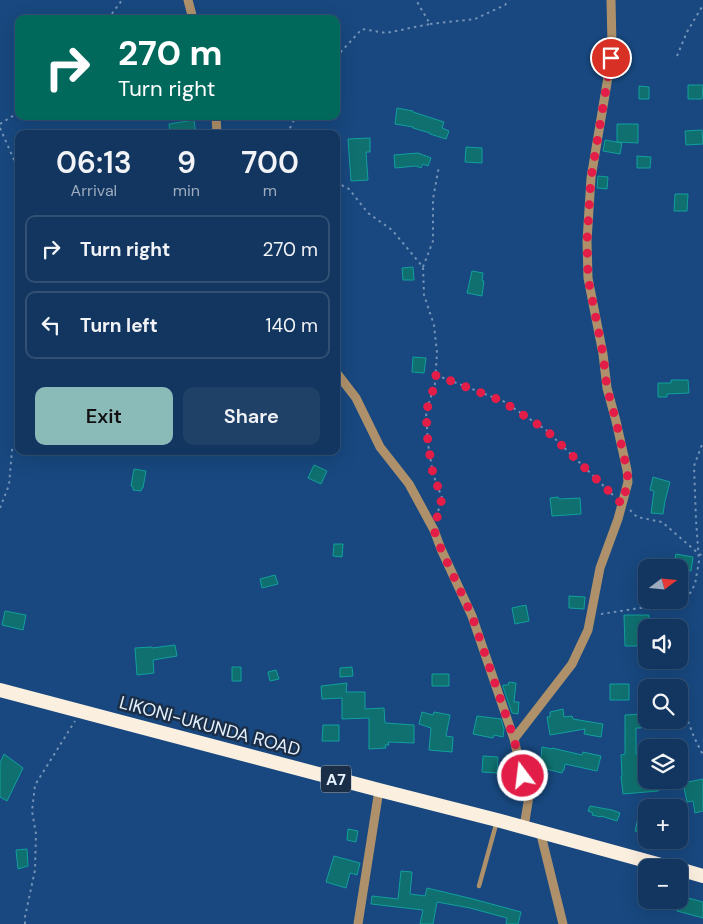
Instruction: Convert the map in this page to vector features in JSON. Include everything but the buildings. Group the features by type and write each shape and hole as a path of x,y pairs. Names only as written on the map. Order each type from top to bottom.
{"highway":[{"name":"LIKONI-UKUNDA ROAD","path":"0,690 540,831 640,859"},
{"path":"688,872 703,876"}],"street":[{"path":"188,0 192,15"},
{"path":"514,739 572,664 588,630 600,568 618,519 628,482 627,470 607,388 603,354 588,278 587,241 591,178 612,45 611,0"},
{"path":"340,377 356,398 380,447 409,484 434,530 472,616 514,739 529,796 524,827"},
{"path":"358,924 379,790"},
{"path":"540,831 563,924"}],"lane":[{"path":"479,886 497,820"}],"path":[{"path":"111,15 122,0"},
{"path":"416,0 430,24"},
{"path":"340,54 362,29 386,33 430,24 475,19 505,5 509,0"},
{"path":"677,56 687,32 703,5"},
{"path":"0,124 15,115"},
{"path":"0,128 15,162"},
{"path":"434,530 442,498 433,474 428,444 426,412 435,384 437,353 434,325 424,295 423,268 433,241 433,199 439,166"},
{"path":"340,184 349,189 368,213 392,230 423,268"},
{"path":"436,375 502,401 546,430 637,517 662,522 703,557"},
{"path":"591,616 640,608 682,608 695,584 699,561 694,466 703,442"},
{"path":"0,508 9,486 12,450 15,446"},
{"path":"25,924 35,870 36,834 32,811 35,785 81,711"},
{"path":"688,721 703,755"}],"route":[{"path":"523,776 514,739 472,616 434,530 442,498 433,474 428,444 426,412 436,375 502,401 546,430 622,504 628,482 627,470 607,388 603,354 588,278 587,241 591,178 611,58"}]}
